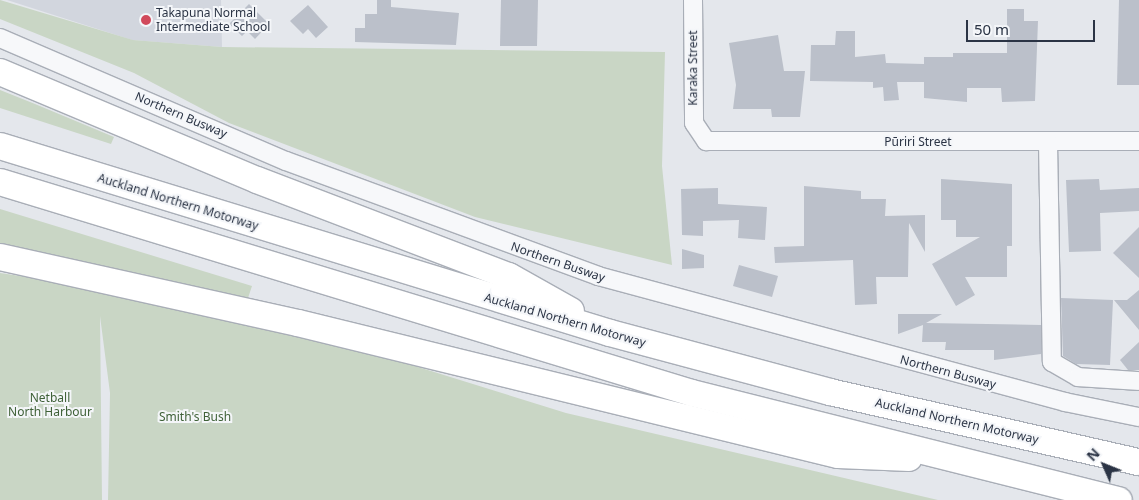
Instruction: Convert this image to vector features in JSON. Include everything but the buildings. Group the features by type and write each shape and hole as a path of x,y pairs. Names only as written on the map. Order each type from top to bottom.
{"highway":[{"path":"0,72 257,180 508,276 610,333"},
{"name":"Auckland Northern Motorway","path":"0,146 610,333 830,392 1139,462"},
{"path":"0,182 682,390 1119,500"},
{"path":"0,257 288,321 838,455 970,461"}],"street":[{"name":"Karaka Street","path":"693,0 693,118 699,135"},
{"name":"Northern Busway","path":"0,38 286,161 598,276 1018,390 1139,417"},
{"name":"Pūriri Street","path":"699,135 723,144 1139,142"},
{"path":"1048,142 1052,362 1078,377 1139,381"}],"shaded area":[{"name":"Takapuna Normal Intermediate School","path":"7,0 221,0 222,47 132,40"}],"green space":[{"path":"0,0 133,40 222,47 665,52 662,166 672,265 475,217 229,123 134,73 0,19"},
{"path":"0,90 114,137 111,144 0,108"},
{"path":"0,209 252,286 247,301 0,243"},
{"name":"Smith's Bush","path":"0,273 108,289 302,331 566,413 938,500 108,500 110,393 100,316 102,500 0,500"}],"place":[{"name":"Takapuna Normal Intermediate School","path":"146,20"}],"park label":[{"name":"Netball North Harbour","path":"50,405"}]}
